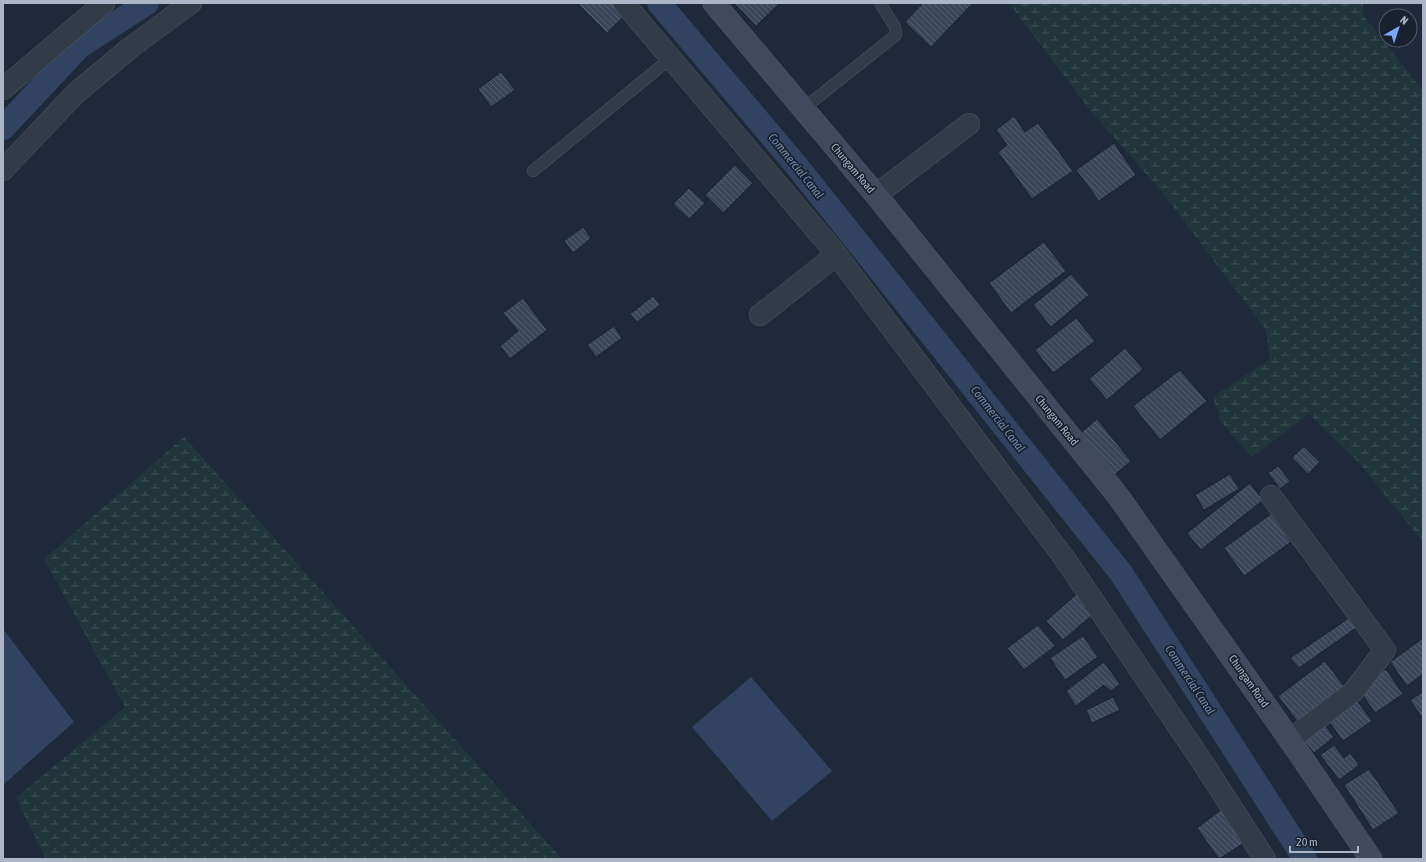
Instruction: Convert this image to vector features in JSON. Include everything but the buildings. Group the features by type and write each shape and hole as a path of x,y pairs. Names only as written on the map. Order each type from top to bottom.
{"main road":[{"name":"Chungam Road","path":"714,3 876,196 1118,496 1290,740 1370,859"}],"street":[{"path":"3,89 104,3"},
{"path":"3,170 76,93 130,48 191,3"},
{"path":"624,3 836,255 1065,559 1201,760 1265,859"},
{"path":"876,196 969,124"},
{"path":"760,315 836,255"},
{"path":"1271,496 1385,650 1354,692 1290,740"}],"lane":[{"path":"803,110 896,35 895,27 880,3"},
{"path":"534,171 671,58"}],"green space":[{"path":"1009,3 1363,3 1363,15 1378,34 1378,48 1389,48 1423,91 1423,542 1357,461 1309,414 1252,457 1221,422 1213,397 1270,359 1266,330 1162,192 1090,110"},
{"path":"184,437 562,859 44,859 45,857 16,798 125,707 44,559"}],"water":[{"path":"3,629 74,722 3,785"},
{"path":"751,677 832,771 772,821 692,727"}],"waterway":[{"path":"3,128 79,47 147,3"},
{"name":"Commercial Canal","path":"659,3 796,165 1121,573 1305,859"}]}
